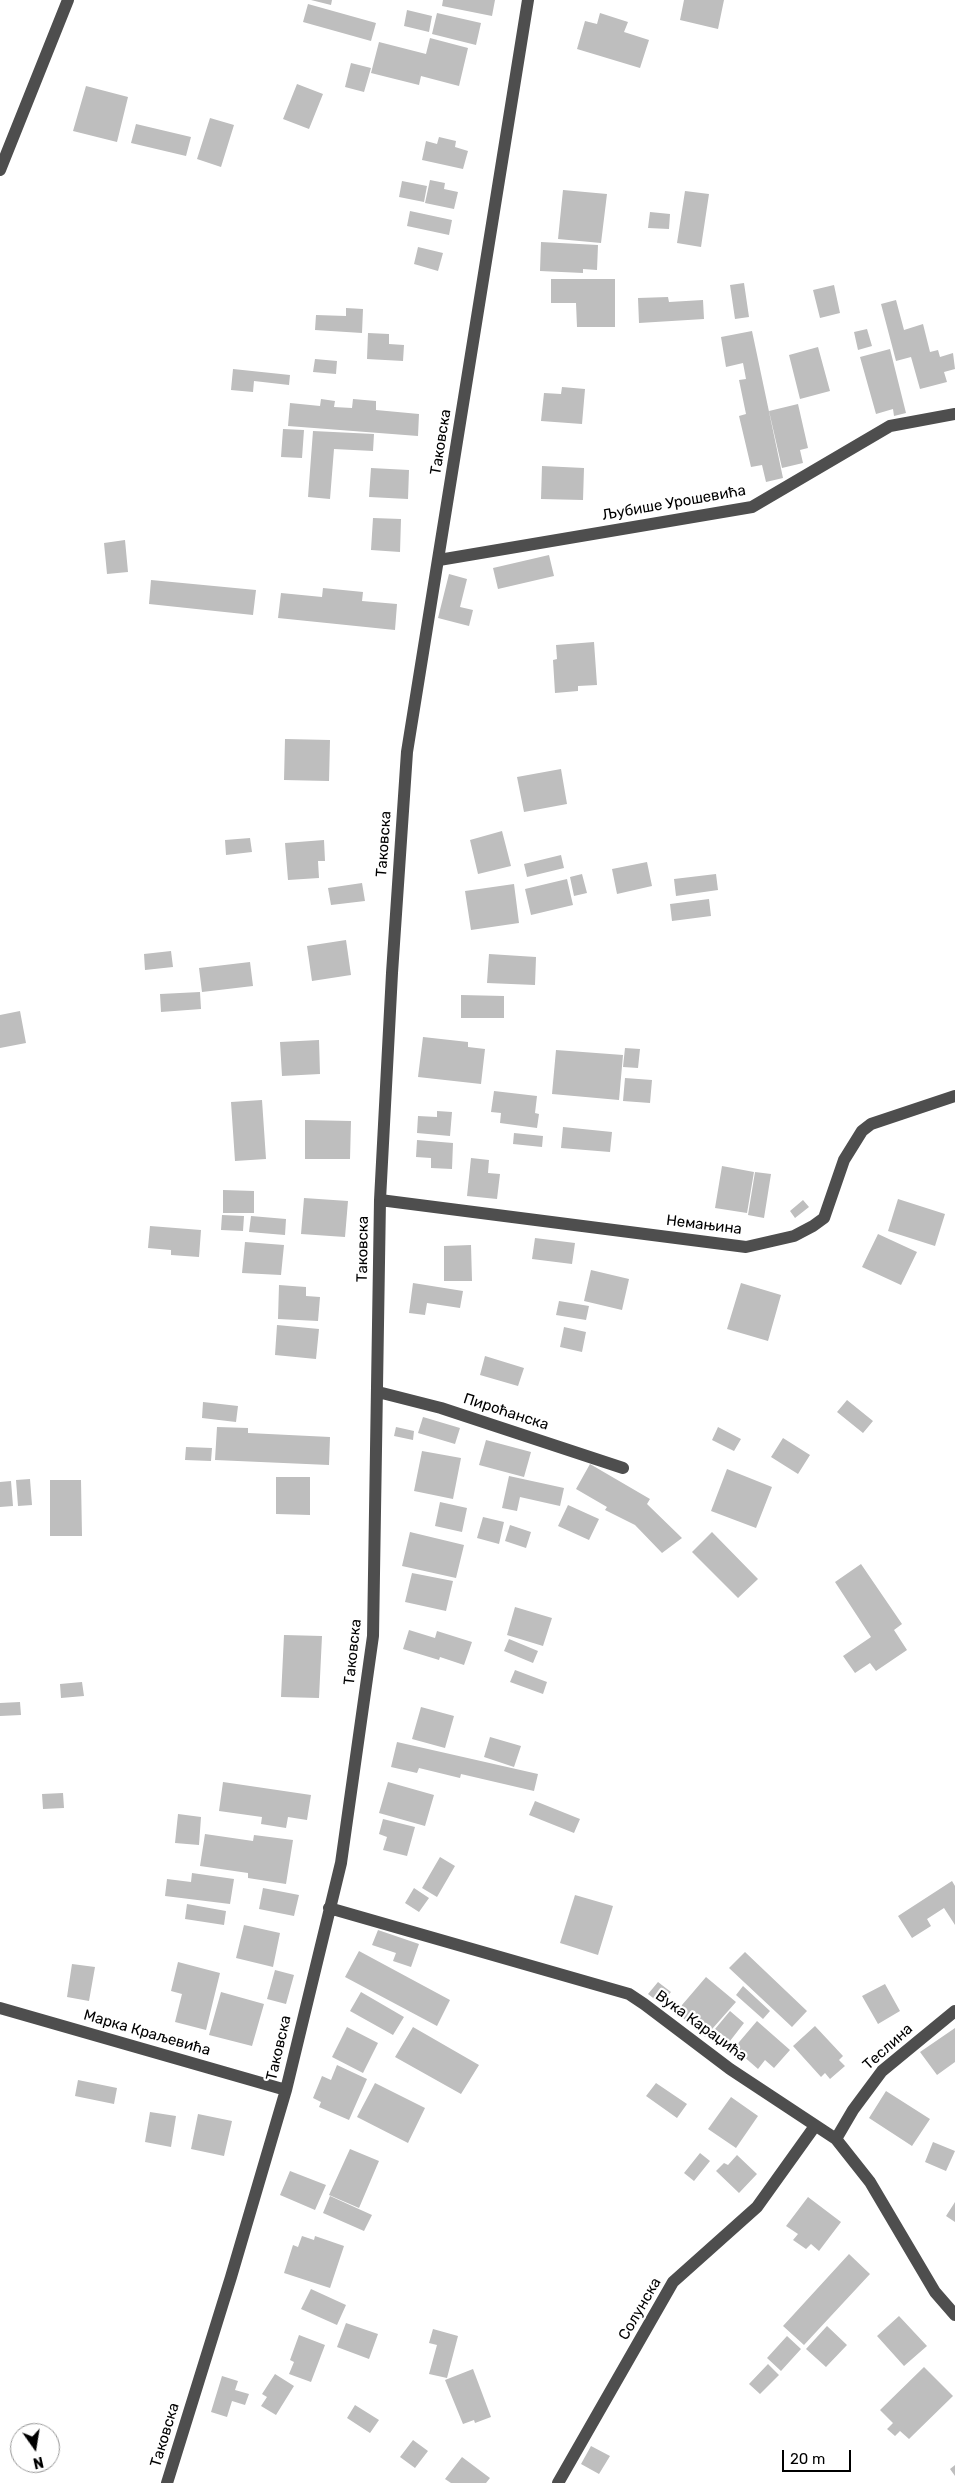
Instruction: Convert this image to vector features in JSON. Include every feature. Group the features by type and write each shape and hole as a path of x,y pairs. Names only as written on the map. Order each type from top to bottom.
{"street":[{"path":"0,170 68,0"},
{"name":"Таковска","path":"168,2483 232,2277 286,2090 341,1863 373,1636 380,1200 392,973 407,752 528,0"},
{"name":"Љубише Урошевића","path":"438,560 752,507 890,426 955,414"},
{"name":"Немањина","path":"380,1200 746,1247 794,1236 824,1218 844,1160 853,1143 866,1127 955,1096"},
{"name":"Пироћанска","path":"378,1392 442,1408 623,1468"},
{"name":"Вука Караџића","path":"329,1908 629,1994 730,2068 836,2139 870,2182 935,2292 955,2315"},
{"name":"Марка Краљевића","path":"0,2008 286,2090"},
{"name":"Теслина","path":"836,2139 852,2110 882,2071 955,2011"},
{"name":"Солунска","path":"558,2483 673,2282 757,2207 815,2126"}],"building":[{"path":"311,0 332,0 331,5"},
{"path":"443,0 495,0 492,16 442,6"},
{"path":"684,0 724,0 718,29 680,20"},
{"path":"308,4 376,23 371,41 303,22"},
{"path":"407,10 432,16 429,32 404,26"},
{"path":"437,13 481,23 476,45 432,34"},
{"path":"600,13 628,22 624,32 649,40 640,68 577,49 585,21 597,24"},
{"path":"430,38 468,48 459,86 421,76 419,85 371,73 379,42 426,54"},
{"path":"351,63 371,68 364,92 345,87"},
{"path":"297,84 323,94 309,129 283,119"},
{"path":"86,86 128,97 117,142 73,131"},
{"path":"210,118 234,125 221,167 197,159"},
{"path":"136,124 191,137 186,156 131,143"},
{"path":"439,137 456,141 455,147 468,151 463,169 422,160 426,141 437,144"},
{"path":"430,180 445,183 444,189 458,192 454,209 425,203"},
{"path":"402,181 427,186 424,202 399,197"},
{"path":"563,190 607,194 601,243 558,239"},
{"path":"685,191 709,194 701,247 677,243"},
{"path":"410,211 452,220 449,235 407,226"},
{"path":"650,212 670,214 669,229 648,228"},
{"path":"541,242 598,245 597,270 583,269 583,273 540,271"},
{"path":"418,247 443,253 438,271 414,264"},
{"path":"551,279 615,279 615,327 577,327 576,303 551,303"},
{"path":"744,283 749,317 735,319 730,285"},
{"path":"834,285 840,313 820,318 813,290"},
{"path":"668,297 669,302 703,300 704,319 639,323 638,298"},
{"path":"896,300 904,330 923,324 930,352 938,350 940,357 953,353 955,369 944,372 947,382 920,389 911,357 896,361 881,304"},
{"path":"346,308 363,309 362,333 315,330 316,315 346,316"},
{"path":"867,329 872,346 858,350 854,332"},
{"path":"752,331 783,478 766,482 762,465 751,467 739,416 746,414 739,380 746,379 743,363 726,367 721,337"},
{"path":"368,333 389,334 389,344 404,345 403,361 367,359"},
{"path":"818,347 830,391 800,399 789,355"},
{"path":"890,349 906,413 894,416 893,409 876,414 860,357"},
{"path":"315,359 337,361 336,374 313,372"},
{"path":"233,369 290,375 289,385 254,381 253,392 231,390"},
{"path":"562,387 585,389 582,424 541,421 544,393 561,394"},
{"path":"321,399 335,401 334,407 352,408 353,399 376,401 376,410 419,414 418,436 288,426 290,403 320,406"},
{"path":"798,404 808,448 800,450 803,463 782,468 769,411"},
{"path":"283,429 304,430 302,458 281,457"},
{"path":"313,431 374,434 373,451 334,449 330,499 308,497"},
{"path":"542,466 584,468 583,500 541,499"},
{"path":"371,468 409,470 408,499 369,497"},
{"path":"373,518 401,519 400,552 371,550"},
{"path":"125,540 128,572 107,574 104,543"},
{"path":"549,555 554,576 498,589 493,568"},
{"path":"449,574 467,579 460,607 473,610 469,626 438,618"},
{"path":"151,580 256,590 253,615 149,604"},
{"path":"323,588 363,592 362,601 397,604 395,630 278,618 281,593 322,597"},
{"path":"594,642 597,685 578,686 578,691 555,693 553,660 557,659 556,645"},
{"path":"285,739 330,740 329,781 284,780"},
{"path":"561,769 567,804 524,812 517,777"},
{"path":"502,831 511,866 478,874 470,840"},
{"path":"250,838 252,852 226,855 225,840"},
{"path":"324,840 325,861 318,861 319,878 288,880 285,843"},
{"path":"561,855 564,868 527,877 524,864"},
{"path":"647,862 652,886 617,894 612,869"},
{"path":"582,874 587,893 574,896 570,877"},
{"path":"716,874 718,890 676,896 674,879"},
{"path":"567,879 573,905 531,915 525,889"},
{"path":"362,883 365,901 331,905 328,888"},
{"path":"514,884 519,923 471,930 465,891"},
{"path":"709,899 711,916 672,921 670,904"},
{"path":"346,940 351,975 312,981 307,946"},
{"path":"171,951 173,967 145,970 144,954"},
{"path":"489,954 536,957 535,985 487,983"},
{"path":"250,962 253,986 202,992 199,968"},
{"path":"200,992 201,1009 161,1012 160,994"},
{"path":"461,995 504,996 504,1018 461,1018"},
{"path":"20,1011 26,1043 0,1048 0,1015"},
{"path":"423,1037 468,1042 468,1047 485,1049 481,1084 418,1077"},
{"path":"319,1040 320,1074 282,1076 280,1042"},
{"path":"625,1048 640,1049 638,1068 623,1067"},
{"path":"556,1050 623,1055 619,1100 552,1094"},
{"path":"625,1078 652,1080 650,1103 623,1101"},
{"path":"494,1091 537,1096 535,1113 539,1114 537,1128 500,1123 501,1113 491,1112"},
{"path":"262,1100 266,1159 235,1161 231,1102"},
{"path":"437,1111 452,1112 450,1136 417,1133 418,1116 437,1117"},
{"path":"305,1120 351,1121 350,1159 305,1159"},
{"path":"563,1127 612,1132 610,1152 561,1148"},
{"path":"514,1133 543,1136 542,1147 513,1144"},
{"path":"417,1140 453,1143 452,1169 431,1168 431,1158 416,1157"},
{"path":"471,1158 489,1160 488,1173 500,1174 497,1199 467,1196"},
{"path":"722,1166 754,1172 747,1213 715,1208"},
{"path":"755,1172 771,1174 764,1218 748,1215"},
{"path":"223,1190 254,1191 254,1213 223,1213"},
{"path":"304,1198 348,1201 345,1237 301,1234"},
{"path":"898,1199 945,1214 935,1246 888,1231"},
{"path":"803,1200 809,1207 795,1218 790,1211"},
{"path":"222,1215 244,1216 243,1231 221,1230"},
{"path":"251,1216 286,1219 285,1235 249,1232"},
{"path":"150,1226 201,1230 199,1257 171,1255 171,1250 148,1248"},
{"path":"878,1234 917,1252 901,1285 862,1267"},
{"path":"535,1238 575,1243 572,1264 532,1259"},
{"path":"245,1242 284,1245 281,1275 242,1273"},
{"path":"471,1245 472,1281 444,1281 444,1246"},
{"path":"591,1270 629,1279 622,1310 584,1301"},
{"path":"413,1283 463,1291 460,1308 427,1303 425,1315 409,1313"},
{"path":"741,1283 781,1295 768,1341 727,1329"},
{"path":"279,1285 306,1287 306,1296 320,1297 318,1321 278,1319"},
{"path":"559,1301 589,1306 586,1320 556,1315"},
{"path":"277,1325 319,1329 316,1359 275,1355"},
{"path":"564,1327 586,1332 582,1352 560,1347"},
{"path":"485,1356 524,1368 518,1386 480,1375"},
{"path":"847,1400 873,1421 863,1433 837,1412"},
{"path":"203,1402 238,1406 236,1422 202,1418"},
{"path":"423,1417 460,1428 455,1444 418,1433"},
{"path":"217,1427 248,1428 248,1433 330,1437 329,1465 215,1460"},
{"path":"396,1427 414,1431 413,1440 394,1436"},
{"path":"718,1427 741,1439 734,1451 712,1440"},
{"path":"783,1438 810,1455 798,1474 771,1457"},
{"path":"486,1440 531,1452 524,1477 479,1465"},
{"path":"186,1447 212,1448 211,1461 185,1460"},
{"path":"422,1451 461,1458 453,1499 414,1491"},
{"path":"590,1464 650,1499 647,1504 682,1538 662,1553 635,1525 605,1510 607,1507 576,1489"},
{"path":"727,1469 772,1487 756,1528 711,1511"},
{"path":"509,1476 564,1488 560,1506 520,1497 517,1511 502,1508"},
{"path":"276,1477 310,1477 310,1515 276,1514"},
{"path":"30,1479 32,1505 18,1506 16,1480"},
{"path":"50,1480 81,1480 82,1536 50,1536"},
{"path":"11,1481 13,1506 0,1507 0,1482"},
{"path":"440,1502 467,1508 462,1532 435,1526"},
{"path":"568,1505 599,1519 589,1540 558,1526"},
{"path":"483,1517 504,1522 499,1544 477,1538"},
{"path":"510,1525 531,1532 526,1548 505,1541"},
{"path":"410,1532 464,1545 456,1578 402,1566"},
{"path":"712,1532 758,1579 738,1598 692,1552"},
{"path":"861,1564 902,1624 894,1630 907,1650 876,1671 870,1663 855,1673 843,1656 871,1637 835,1582"},
{"path":"412,1573 453,1581 446,1611 405,1602"},
{"path":"515,1607 552,1618 543,1646 507,1635"},
{"path":"409,1630 435,1638 437,1631 472,1642 464,1665 440,1657 439,1660 403,1649"},
{"path":"284,1635 322,1636 319,1698 281,1697"},
{"path":"509,1639 538,1651 533,1663 504,1651"},
{"path":"515,1670 547,1682 543,1694 510,1682"},
{"path":"82,1682 84,1696 61,1698 60,1684"},
{"path":"20,1702 21,1715 0,1716 0,1703"},
{"path":"421,1707 454,1716 445,1748 412,1739"},
{"path":"490,1737 521,1746 514,1767 484,1757"},
{"path":"397,1742 538,1774 534,1791 461,1774 460,1778 419,1768 417,1773 391,1767"},
{"path":"223,1782 311,1795 307,1820 288,1817 286,1828 261,1824 262,1817 219,1811"},
{"path":"388,1782 434,1795 425,1826 379,1813"},
{"path":"63,1793 64,1808 43,1809 42,1794"},
{"path":"535,1801 580,1819 574,1833 529,1815"},
{"path":"178,1814 201,1817 199,1845 175,1843"},
{"path":"383,1819 415,1827 407,1856 383,1850 387,1837 379,1834"},
{"path":"205,1834 253,1841 254,1835 293,1840 286,1884 248,1878 248,1873 200,1866"},
{"path":"440,1857 455,1866 437,1897 422,1888"},
{"path":"192,1873 234,1879 230,1904 165,1896 167,1879 191,1882"},
{"path":"952,1881 955,1886 955,1925 944,1908 927,1919 931,1926 912,1938 898,1916"},
{"path":"263,1888 299,1895 294,1916 259,1909"},
{"path":"414,1888 429,1898 419,1912 405,1903"},
{"path":"575,1895 613,1906 598,1955 560,1943"},
{"path":"187,1904 226,1911 224,1925 185,1919"},
{"path":"244,1925 280,1933 273,1967 236,1958"},
{"path":"378,1930 419,1944 411,1967 393,1961 396,1953 372,1945"},
{"path":"359,1951 450,2000 437,2026 345,1977"},
{"path":"745,1952 807,2011 792,2027 729,1968"},
{"path":"178,1962 220,1973 206,2030 175,2022 182,1994 171,1991"},
{"path":"72,1964 95,1967 89,2001 67,1997"},
{"path":"275,1970 294,1975 286,2004 267,1999"},
{"path":"706,1977 736,2002 705,2037 676,2012"},
{"path":"658,1982 671,1992 661,2004 648,1994"},
{"path":"885,1984 900,2011 878,2024 862,1996"},
{"path":"743,1986 770,2011 763,2019 736,1995"},
{"path":"221,1992 264,2004 252,2046 209,2035"},
{"path":"361,1992 404,2017 393,2035 350,2011"},
{"path":"730,2011 744,2023 730,2041 715,2029"},
{"path":"757,2021 790,2050 774,2068 765,2060 758,2069 734,2048"},
{"path":"815,2026 843,2056 839,2060 845,2066 830,2079 825,2073 821,2077 793,2046"},
{"path":"347,2027 378,2043 363,2073 332,2057"},
{"path":"413,2027 479,2065 461,2094 395,2057"},
{"path":"955,2028 955,2062 937,2075 920,2052"},
{"path":"337,2065 367,2079 349,2120 319,2107 321,2102 313,2098 322,2076 331,2080"},
{"path":"78,2080 117,2088 114,2104 75,2096"},
{"path":"375,2083 425,2108 408,2143 357,2117"},
{"path":"656,2083 687,2104 677,2118 646,2096"},
{"path":"886,2091 930,2119 912,2146 869,2118"},
{"path":"731,2097 758,2116 736,2148 708,2129"},
{"path":"150,2112 176,2116 171,2147 145,2142"},
{"path":"198,2114 232,2121 224,2156 191,2149"},
{"path":"933,2142 955,2151 946,2171 925,2162"},
{"path":"350,2149 379,2161 359,2208 329,2195"},
{"path":"700,2153 710,2161 694,2181 684,2173"},
{"path":"737,2155 757,2174 739,2193 716,2171 724,2163 728,2165"},
{"path":"290,2171 326,2185 315,2210 280,2195"},
{"path":"330,2196 372,2215 364,2231 323,2213"},
{"path":"808,2197 841,2222 819,2251 811,2244 806,2249 793,2240 798,2234 786,2226"},
{"path":"955,2202 955,2222 946,2216"},
{"path":"302,2236 314,2240 315,2236 344,2246 330,2288 284,2273 293,2245 298,2247"},
{"path":"849,2254 870,2274 804,2345 783,2326"},
{"path":"311,2289 346,2305 337,2325 301,2309"},
{"path":"899,2316 927,2346 904,2366 877,2336"},
{"path":"346,2323 378,2334 369,2359 337,2347"},
{"path":"827,2326 847,2345 826,2367 806,2349"},
{"path":"433,2329 458,2336 447,2378 429,2374 437,2345 429,2343"},
{"path":"299,2335 325,2345 311,2382 289,2374 294,2362 290,2360"},
{"path":"787,2336 801,2349 781,2371 767,2358"},
{"path":"768,2364 779,2375 760,2394 749,2384"},
{"path":"924,2367 953,2396 909,2439 900,2431 895,2436 887,2429 893,2423 880,2410"},
{"path":"473,2369 491,2417 475,2423 474,2420 463,2424 445,2380"},
{"path":"275,2374 294,2386 276,2415 261,2406 267,2397 262,2394"},
{"path":"222,2376 238,2381 235,2390 249,2394 245,2405 232,2401 227,2417 211,2412"},
{"path":"355,2405 379,2420 370,2433 347,2418"},
{"path":"413,2440 428,2451 415,2468 400,2457"},
{"path":"591,2446 610,2456 599,2474 581,2464"},
{"path":"462,2457 490,2478 486,2483 451,2483 445,2479"},
{"path":"955,2465 955,2476 950,2469"}]}
